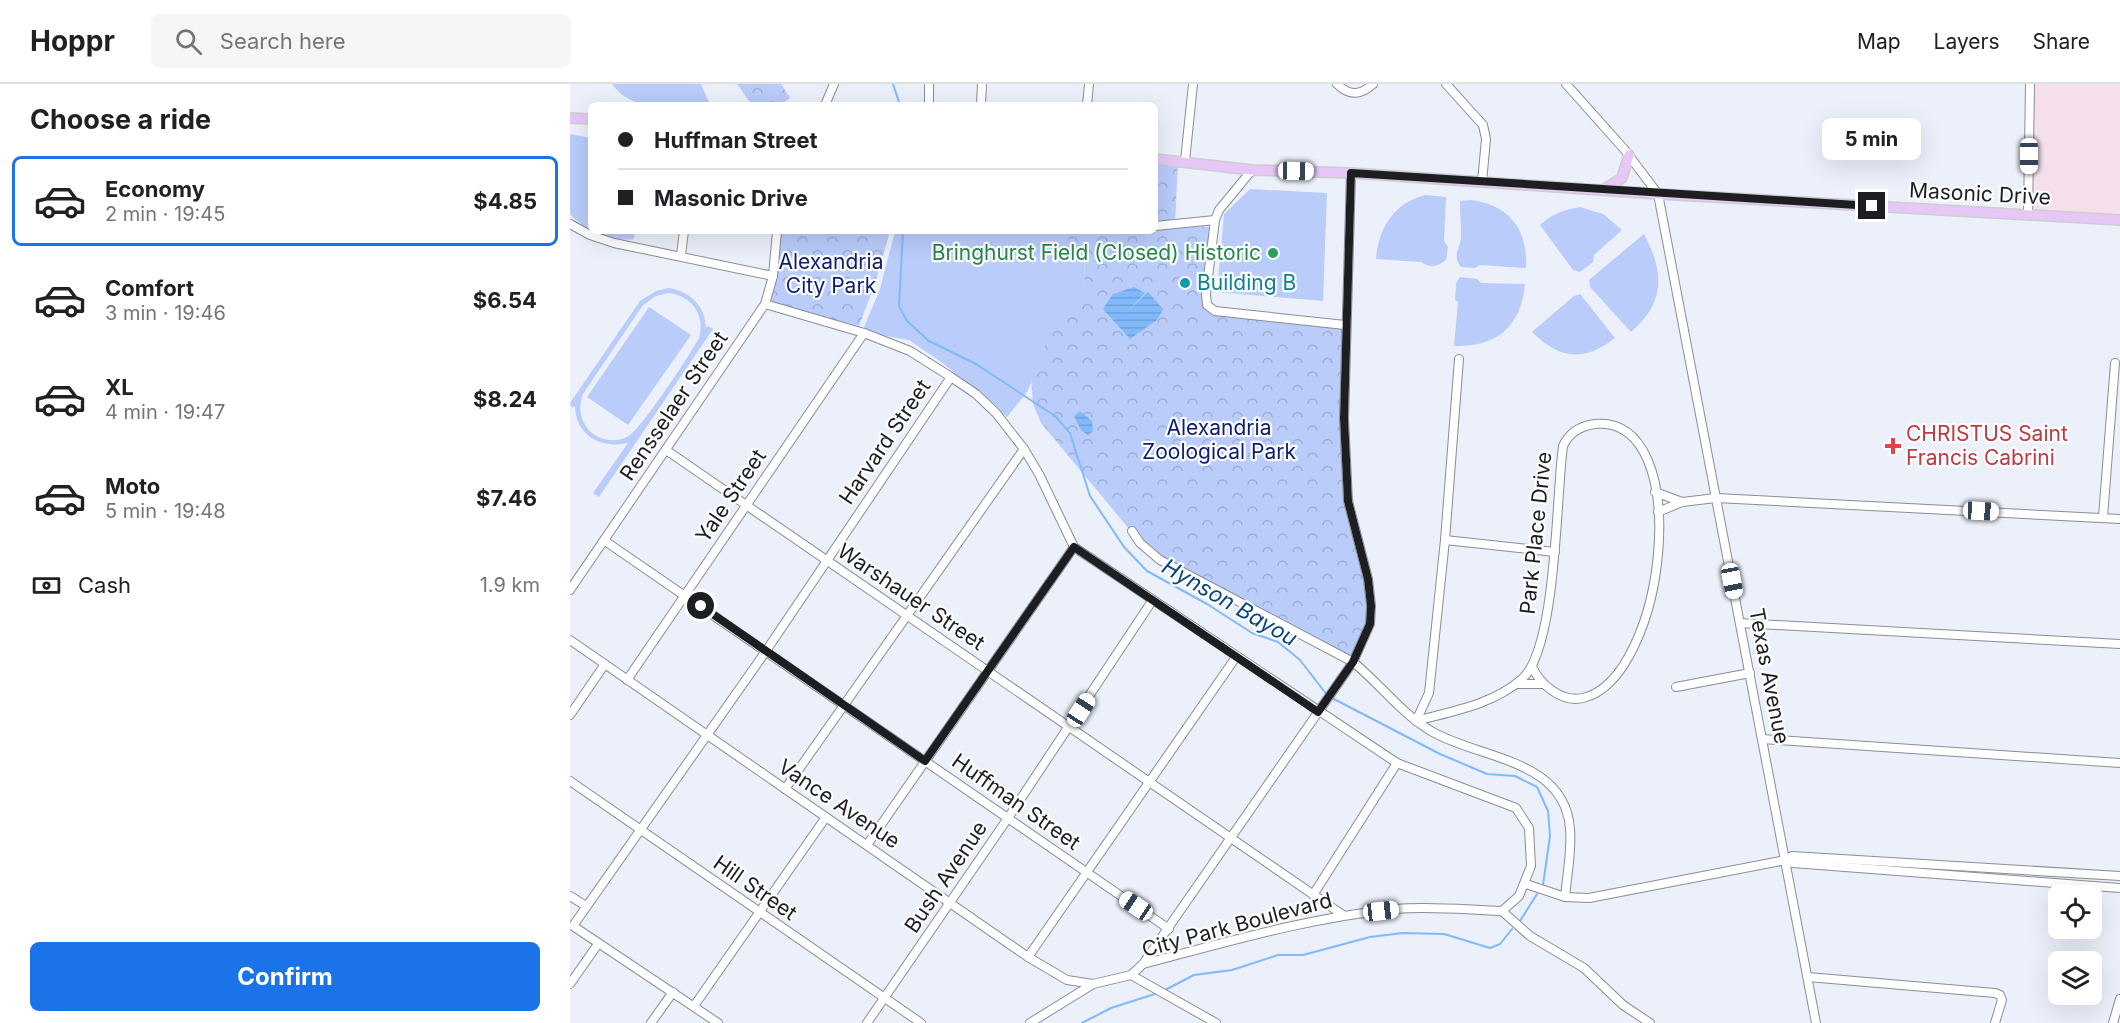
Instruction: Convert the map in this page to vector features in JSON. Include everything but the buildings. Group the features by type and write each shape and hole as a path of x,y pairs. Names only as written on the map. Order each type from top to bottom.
{"main road":[{"path":"570,118 588,119"},
{"path":"1603,190 1622,178 1629,155"},
{"name":"Masonic Drive","path":"1158,159 1252,170 1351,173 1658,194 2120,220"}],"street":[{"path":"826,102 834,84"},
{"path":"929,84 929,102"},
{"path":"981,102 982,84"},
{"path":"1087,102 1089,84"},
{"path":"1185,161 1193,84"},
{"path":"1338,84 1343,90 1357,94 1364,92 1373,84"},
{"path":"1446,84 1483,125 1486,139 1482,182"},
{"path":"1566,84 1629,155 1658,194"},
{"path":"2028,215 2030,84"},
{"path":"1252,170 1219,210 1215,220 1206,294 1211,309 1345,325"},
{"path":"1143,964 1353,662 1370,624 1368,579 1348,501 1344,418 1351,173"},
{"name":"Texas Avenue","path":"1658,194 1816,1023"},
{"path":"1158,226 1215,220"},
{"path":"570,225 590,236 614,243 681,255 773,276"},
{"path":"681,255 684,234"},
{"name":"Rensselaer Street","path":"570,590 765,304 773,276 777,234"},
{"path":"765,304 864,333 910,351 951,377 976,394 996,413 1024,449 1039,474 1074,547 1397,763 1516,808 1530,834 1531,866 1526,884 1515,901 1502,911 1524,932 1584,968 1623,1005 1650,1023"},
{"name":"Yale Street","path":"627,680 864,333"},
{"path":"1416,721 1429,693 1445,540 1459,359"},
{"path":"2103,517 2115,363"},
{"name":"Harvard Street","path":"598,944 573,926 639,829 708,736 951,377"},
{"name":"Park Place Drive","path":"1416,721 1479,705 1514,685 1532,666 1549,601 1563,446 1574,431 1593,424 1615,426 1635,437 1642,449 1655,492 1659,540 1654,587 1642,626 1619,669 1605,685 1581,699 1569,698 1544,685"},
{"path":"785,789 845,706 905,615 1024,449"},
{"name":"Warshauer Street","path":"666,450 1343,915"},
{"path":"1655,492 1682,502"},
{"path":"1658,512 1682,502 1716,498 2120,519"},
{"path":"1132,531 1140,543 1160,560 1353,662 1416,721 1463,746 1535,772 1555,789 1564,802 1570,829 1565,897"},
{"path":"1445,540 1555,552"},
{"name":"Huffman Street","path":"605,541 1169,929"},
{"path":"867,845 1074,547"},
{"name":"Bush Avenue","path":"867,1023 1069,728 1152,601"},
{"path":"1740,622 2120,644"},
{"name":"Vance Avenue","path":"570,640 1028,957 1067,980 1093,984"},
{"path":"1028,957 1236,657"},
{"path":"570,715 605,664"},
{"path":"1532,666 1538,679 1544,685"},
{"path":"1676,687 1750,673"},
{"path":"1514,685 1525,682 1544,685"},
{"path":"1762,739 2120,763"},
{"path":"1313,895 1397,763"},
{"name":"Hill Street","path":"570,781 883,999 921,1023"},
{"path":"694,1006 760,914 825,817"},
{"path":"1526,884 1565,897 1589,898 1786,860 1792,856 2120,876"},
{"path":"1786,860 1793,863 2120,888"},
{"path":"570,896 586,906"},
{"name":"City Park Boulevard","path":"1030,1023 1093,984 1131,975 1143,964 1343,915 1400,909 1502,911"},
{"path":"570,984 598,944 718,1023"},
{"path":"1131,975 1216,1023"},
{"path":"1808,977 1995,993 2000,995 2002,1000 1995,1023"},
{"path":"651,1023 673,992"},
{"path":"2113,1023 2120,999"}],"shaded area":[{"path":"2030,84 2120,84 2120,220 2028,215"},
{"path":"1134,287 1145,293 1125,314 1148,292 1163,309 1157,320 1130,339 1103,309 1113,294"},
{"path":"1080,411 1092,421 1093,431 1088,435 1081,430 1074,416"}],"green space":[{"path":"612,84 701,84 709,102 636,102 621,94"},
{"path":"737,84 781,84 790,98 784,102 750,102"},
{"path":"570,134 588,137 588,229 570,214"},
{"name":"Alexandria Zoological Park","path":"1158,160 1178,161 1175,225 1211,227 1205,294 1210,309 1345,325 1348,500 1367,578 1370,624 1349,662 1191,576 1140,542 1041,423 1033,404 1031,377 1048,339 1084,287 1085,251 1061,234 1158,234"},
{"name":"Bringhurst Field (Closed) Historic","path":"1250,189 1327,193 1323,301 1217,292 1224,214"},
{"path":"1426,195 1446,197 1444,241 1448,247 1446,260 1430,266 1421,262 1376,259 1380,237 1390,218 1405,204"},
{"path":"1471,200 1496,207 1514,222 1524,242 1526,268 1480,265 1475,268 1461,267 1457,259 1461,240 1460,201"},
{"path":"1580,207 1603,214 1622,230 1594,255 1593,262 1580,272 1573,270 1540,225 1558,213"},
{"path":"599,234 635,234 634,239 625,240"},
{"name":"Alexandria City Park","path":"780,234 889,234 875,284 859,326 769,302"},
{"path":"894,234 1068,234 1085,251 1084,287 1043,355 1027,392 1007,417 944,364 909,340 862,332 880,289"},
{"path":"1644,234 1655,261 1658,286 1651,309 1631,332 1590,287 1589,280"},
{"path":"1460,277 1477,279 1481,283 1525,284 1518,312 1504,332 1483,343 1454,346 1458,302 1455,300 1456,283"},
{"path":"669,288 690,296 703,313 706,328 708,326 713,329 599,497 593,493 628,443 608,444 592,438 580,425 575,406 572,408 570,403 640,301 656,291","holes":["668,293 690,302 695,308 700,322 699,338 666,390 636,429 619,440 602,439 585,425 580,408 583,394 643,305 656,296"]},
{"path":"1580,294 1615,338 1604,346 1583,354 1563,353 1532,332 1574,296"},
{"path":"649,307 691,335 628,425 587,397"}],"waterway":[{"name":"Hynson Bayou","path":"893,84 899,102"},
{"name":"Hynson Bayou","path":"903,234 899,306 907,321 929,341 976,364 1055,416 1070,433 1090,496 1124,547 1147,571 1207,604 1252,633 1278,642 1300,660 1327,695"},
{"name":"Hynson Bayou","path":"1332,698 1440,754 1487,774 1515,776 1537,787 1548,811 1550,836 1543,885"},
{"name":"Hynson Bayou","path":"1520,921 1537,894"},
{"name":"Hynson Bayou","path":"1163,991 1194,975 1232,970 1278,955 1303,955 1370,937 1403,933 1444,934 1490,948 1500,944 1512,929"},
{"name":"Hynson Bayou","path":"1082,1023 1111,1008 1158,993"}],"place":[{"name":"Bringhurst Field (Closed) Historic","path":"1273,253"},
{"name":"Building B","path":"1185,283"},
{"name":"CHRISTUS Saint Francis Cabrini","path":"1893,446"}],"route":[{"path":"701,606 925,761 1074,547 1318,712 1353,662 1370,624 1371,592 1348,501 1344,418 1344,354 1351,173 1872,206"}]}
